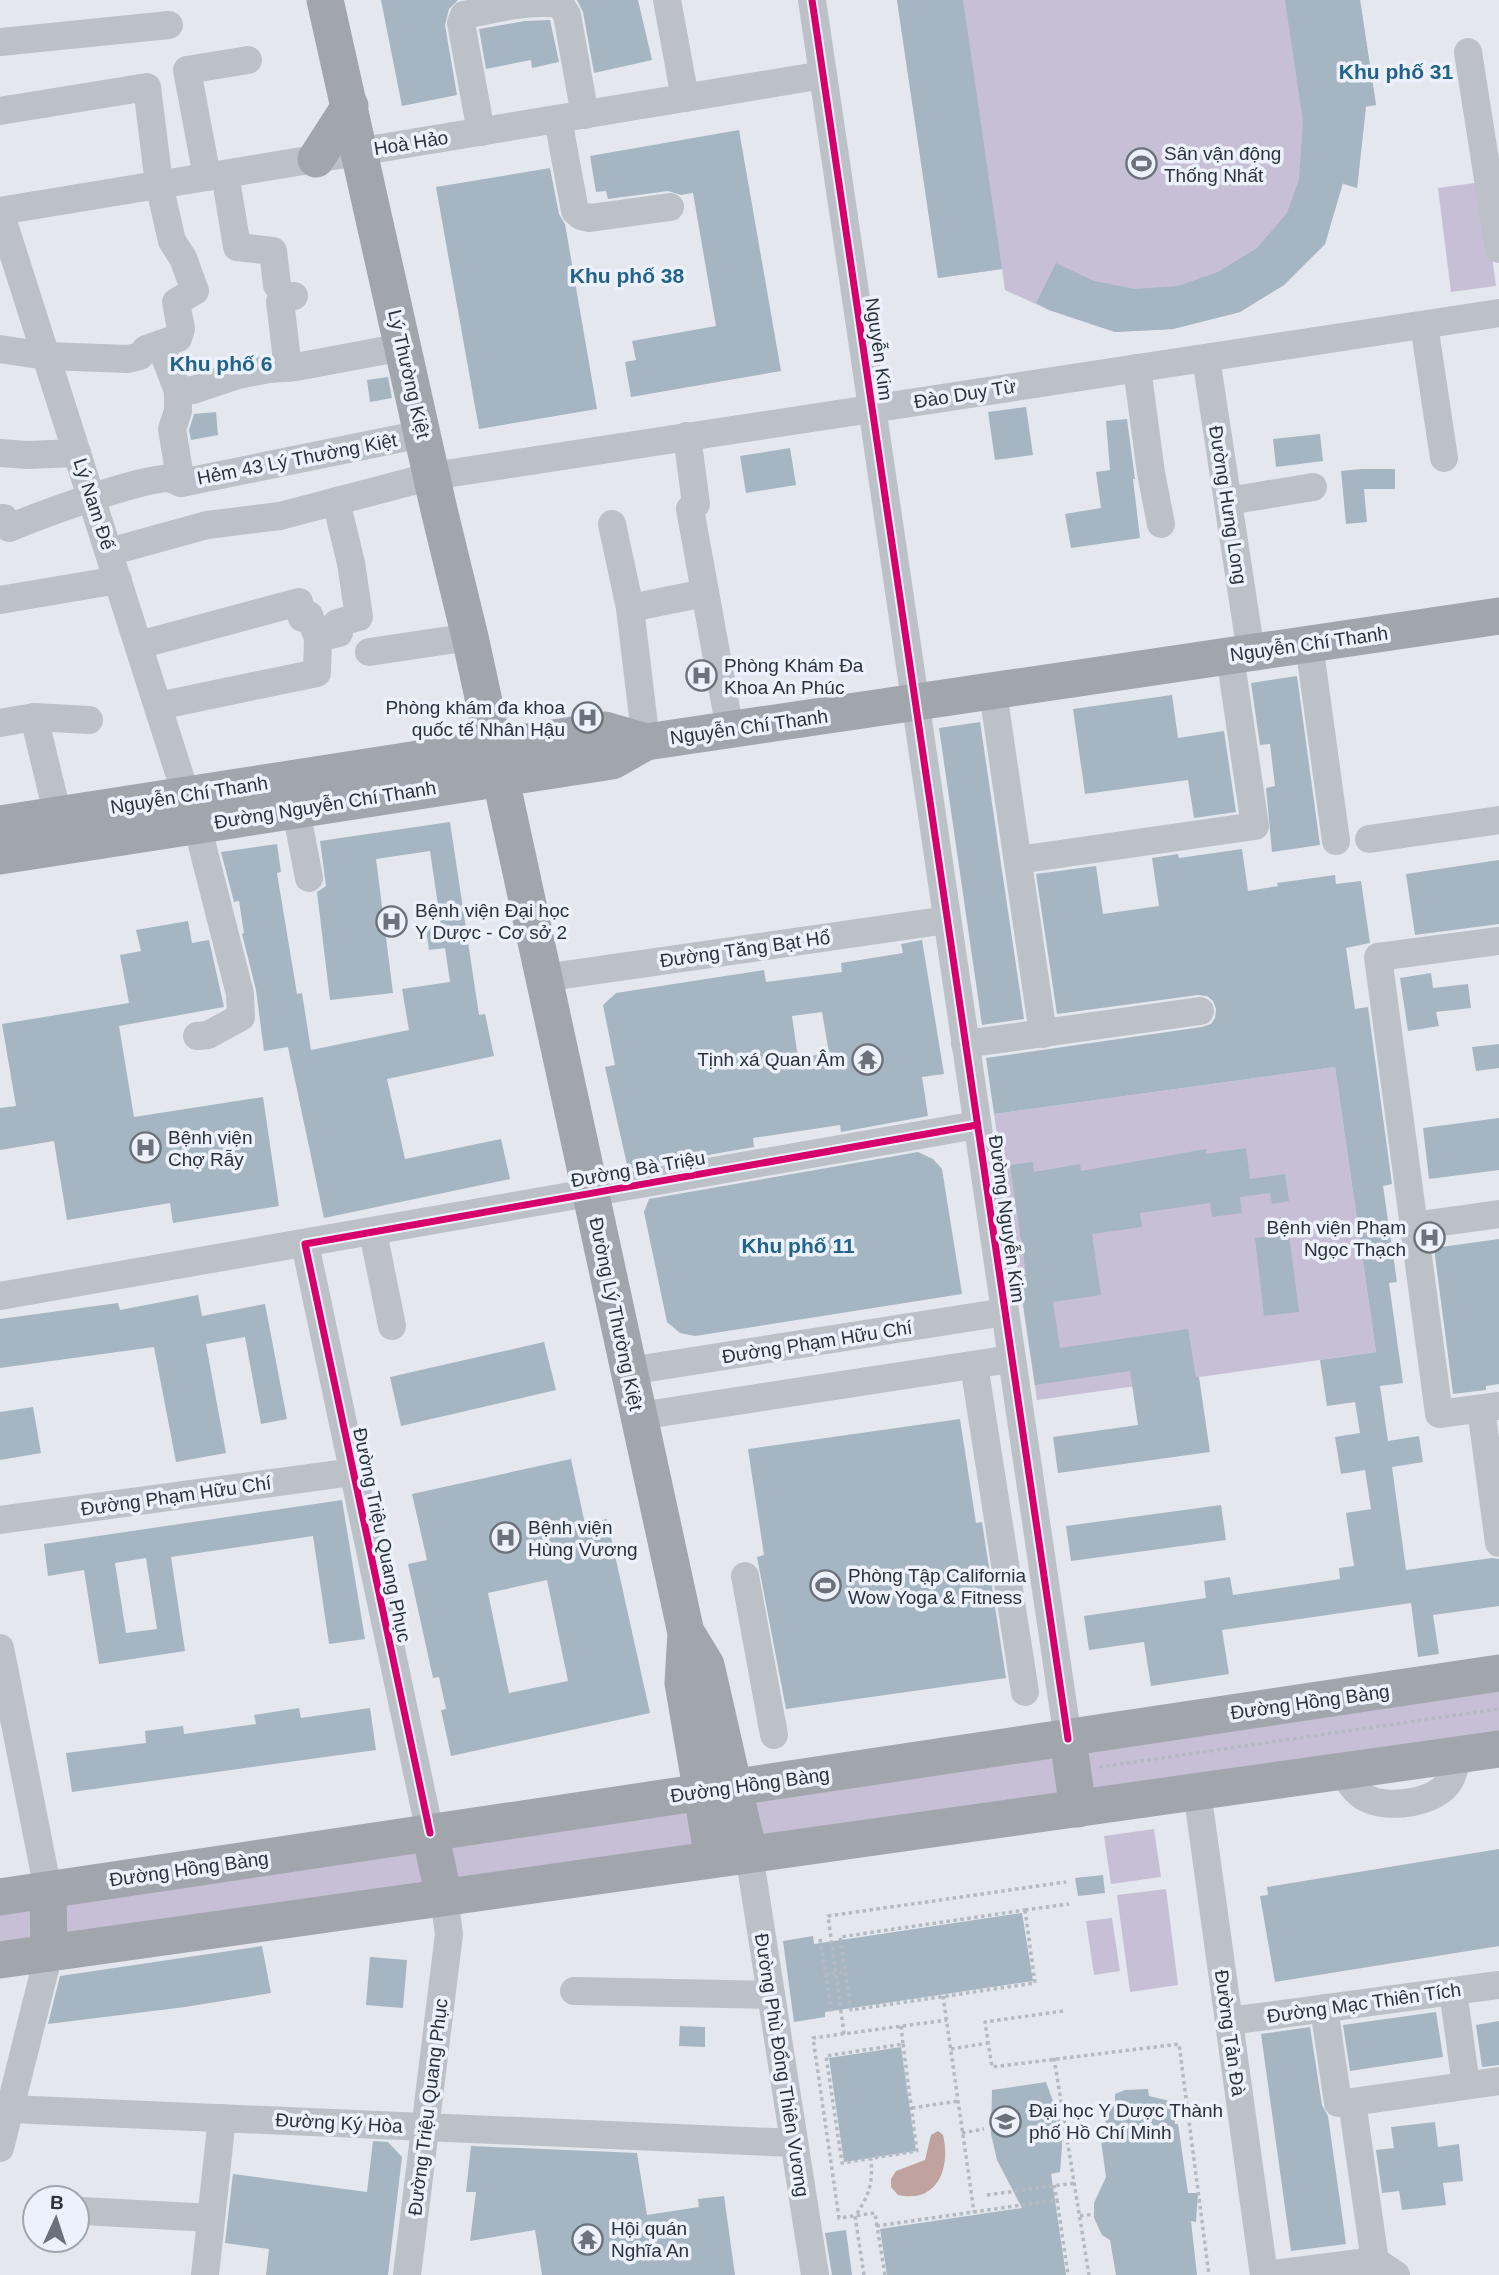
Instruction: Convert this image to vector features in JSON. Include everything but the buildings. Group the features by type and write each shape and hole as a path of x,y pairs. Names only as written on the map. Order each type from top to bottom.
{"main road":[{"name":"Lý Thường Kiệt","path":"325,0 497,762"},
{"path":"316,159 350,106"},
{"name":"Nguyễn Chí Thanh","path":"2,828 58,816 98,825 497,762 605,730 646,742 1499,616"},
{"name":"Đường Nguyễn Chí Thanh","path":"191,810 296,810 497,762"},
{"name":"Đường Lý Thường Kiệt","path":"497,762 686,1633 683,1683 692,1737 718,1789"},
{"path":"2,828 98,825"},
{"name":"Đường Lý Thường Kiệt","path":"686,1633 706,1665 718,1789"},
{"name":"Đường Hồng Bàng","path":"0,1897 1499,1673"},
{"path":"652,1800 692,1737"},
{"path":"1068,1739 1078,1809"},
{"path":"0,1960 1499,1749"},
{"path":"718,1789 749,1854"},
{"path":"713,1859 718,1789"},
{"path":"430,1833 444,1897"},
{"path":"48,1890 49,1953"}],"street":[{"path":"667,0 685,98"},
{"name":"Nguyễn Kim","path":"812,0 915,703"},
{"path":"481,132 461,23 464,15 517,4 560,4 567,15 585,115"},
{"path":"0,43 169,24"},
{"path":"1468,52 1499,249"},
{"path":"248,60 187,70 237,247 272,251 286,291 280,301 288,368"},
{"name":"Hoà Hảo","path":"0,211 823,75"},
{"path":"0,111 147,88 159,184 172,241 183,258 195,291 176,302 181,329 178,338 146,349 140,356 128,359 46,356 0,349"},
{"path":"558,119 575,211 581,216 590,218 670,207"},
{"name":"Lý Nam Đế","path":"0,211 191,810 240,994 241,1017 208,1035 197,1037"},
{"name":"Đào Duy Từ","path":"109,552 207,525 280,516 432,475 1499,313"},
{"path":"1424,325 1444,458"},
{"path":"160,344 178,391 178,411 172,429 181,483"},
{"path":"178,391 193,390 238,376 403,347"},
{"name":"Đường Hưng Long","path":"1018,860 1255,826 1228,501 1206,358"},
{"path":"1137,368 1161,524"},
{"name":"Hẻm 43 Lý Thường Kiệt","path":"3,530 146,481 172,478 181,483 422,434"},
{"path":"687,436 696,504 690,509 730,730"},
{"path":"0,453 77,453"},
{"path":"1228,501 1313,487"},
{"path":"318,638 340,633 337,622 359,617 351,563 336,502"},
{"path":"612,524 630,608 646,742"},
{"path":"0,600 118,580"},
{"path":"630,608 705,593"},
{"path":"139,645 299,602 302,618 309,615 318,638 317,673 158,706"},
{"path":"369,652 470,637"},
{"path":"1309,645 1336,841"},
{"path":"993,692 1043,1034"},
{"name":"Đường Nguyễn Kim","path":"915,703 1068,1739"},
{"path":"34,717 58,816"},
{"path":"0,723 34,717 89,720"},
{"path":"296,810 309,878"},
{"path":"1369,839 1499,820"},
{"name":"Đường Tăng Bạt Hổ","path":"543,978 947,920"},
{"path":"1494,947 1378,957 1439,1414 1490,1407 1499,1543"},
{"path":"965,1044 1200,1011"},
{"name":"Đường Bà Triệu","path":"0,1296 977,1125"},
{"path":"1413,1226 1499,1214"},
{"path":"373,1232 392,1326"},
{"name":"Đường Triệu Quang Phục","path":"305,1244 430,1833"},
{"name":"Đường Phạm Hữu Chí","path":"629,1371 1005,1312"},
{"path":"639,1416 1012,1359"},
{"path":"974,1365 1025,1692"},
{"name":"Đường Phạm Hữu Chí","path":"0,1520 353,1472"},
{"path":"745,1576 774,1735"},
{"path":"0,1648 8,1733 48,1890"},
{"name":"Đường Tản Đà","path":"1197,1791 1264,2275"},
{"name":"Đường Phù Đổng Thiên Vương","path":"749,1854 815,2275"},
{"name":"Đường Triệu Quang Phục","path":"407,2275 449,1934 449,1915 444,1897"},
{"path":"0,2148 49,1953"},
{"name":"Đường Mạc Thiên Tích","path":"1229,2021 1499,1984"},
{"path":"574,1991 771,1995"},
{"path":"1453,1991 1466,2085"},
{"path":"1324,2008 1338,2103 1499,2081"},
{"path":"1264,2275 1385,2268 1352,2102"},
{"name":"Đường Ký Hòa","path":"10,2109 794,2143"},
{"path":"205,2275 222,2118"},
{"path":"91,2211 211,2218"}],"path":[{"path":"1096,1767 1499,1709"},
{"path":"844,2034 828,1916 1066,1882"},
{"path":"1024,1910 1035,1983 851,2010 840,1937 1024,1910 1069,1904"},
{"path":"820,1939 832,2014"},
{"path":"825,1975 845,1972"},
{"path":"943,1996 974,2212"},
{"path":"1063,2011 985,2022 992,2067 1179,2043 1209,2275"},
{"path":"885,2275 876,2213 839,2218 813,2038 947,2020"},
{"path":"901,2026 917,2151 842,2163 826,2056 903,2044"},
{"path":"951,2049 988,2043"},
{"path":"1054,2058 1089,2275"},
{"path":"912,2108 958,2101"},
{"path":"962,2133 984,2129"},
{"path":"864,2275 855,2216 868,2198 871,2159"},
{"path":"987,2195 1074,2183"},
{"path":"1054,2185 1068,2275"},
{"path":"877,2226 1057,2200"},
{"path":"1080,2216 1095,2214"}],"shaded area":[{"name":"Sân vận động Thống Nhất","path":"897,0 1360,0 1376,105 1366,107 1357,188 1342,184 1325,244 1284,285 1240,312 1173,329 1115,332 1049,310 1005,290 1002,269 938,278"},
{"path":"1482,182 1496,286 1451,292 1438,188"},
{"path":"1335,1067 1376,1352 1037,1400 994,1114"},
{"path":"1499,1687 1499,1732 757,1844 751,1800"},
{"path":"691,1811 696,1847 0,1947 0,1911"},
{"path":"1154,1829 1161,1877 1111,1884 1104,1836"},
{"path":"1166,1889 1178,1985 1130,1992 1117,1895"},
{"path":"1112,1918 1120,1971 1094,1975 1086,1921"},
{"path":"938,2131 943,2135 945,2159 938,2180 923,2194 898,2195 891,2187 891,2179 896,2171 925,2160 931,2135"}],"cycle path":[{"path":"812,0 1068,1739"},
{"path":"430,1833 305,1244 977,1125"}],"place":[{"name":"Sân vận động Thống Nhất","path":"1141,164"},
{"name":"Phòng Khám Đa Khoa An Phúc","path":"701,676"},
{"name":"Phòng khám đa khoa quốc tế Nhân Hậu","path":"588,718"},
{"name":"Bệnh viện Đại học Y Dược - Cơ sở 2","path":"392,921"},
{"name":"Tịnh xá Quan Âm","path":"868,1059"},
{"name":"Bệnh viện Chợ Rẫy","path":"145,1148"},
{"name":"Bệnh viện Phạm Ngọc Thạch","path":"1429,1238"},
{"name":"Bệnh viện Hùng Vương","path":"505,1538"},
{"name":"Phòng Tập California Wow Yoga & Fitness","path":"825,1586"},
{"name":"Đại học Y Dược Thành phố Hồ Chí Minh","path":"1006,2121"},
{"name":"Hội quán Nghĩa An","path":"588,2239"}],"district":[{"name":"Khu phố 31","path":"1396,71"},
{"name":"Khu phố 38","path":"627,275"},
{"name":"Khu phố 6","path":"221,363"},
{"name":"Khu phố 11","path":"798,1245"}]}
